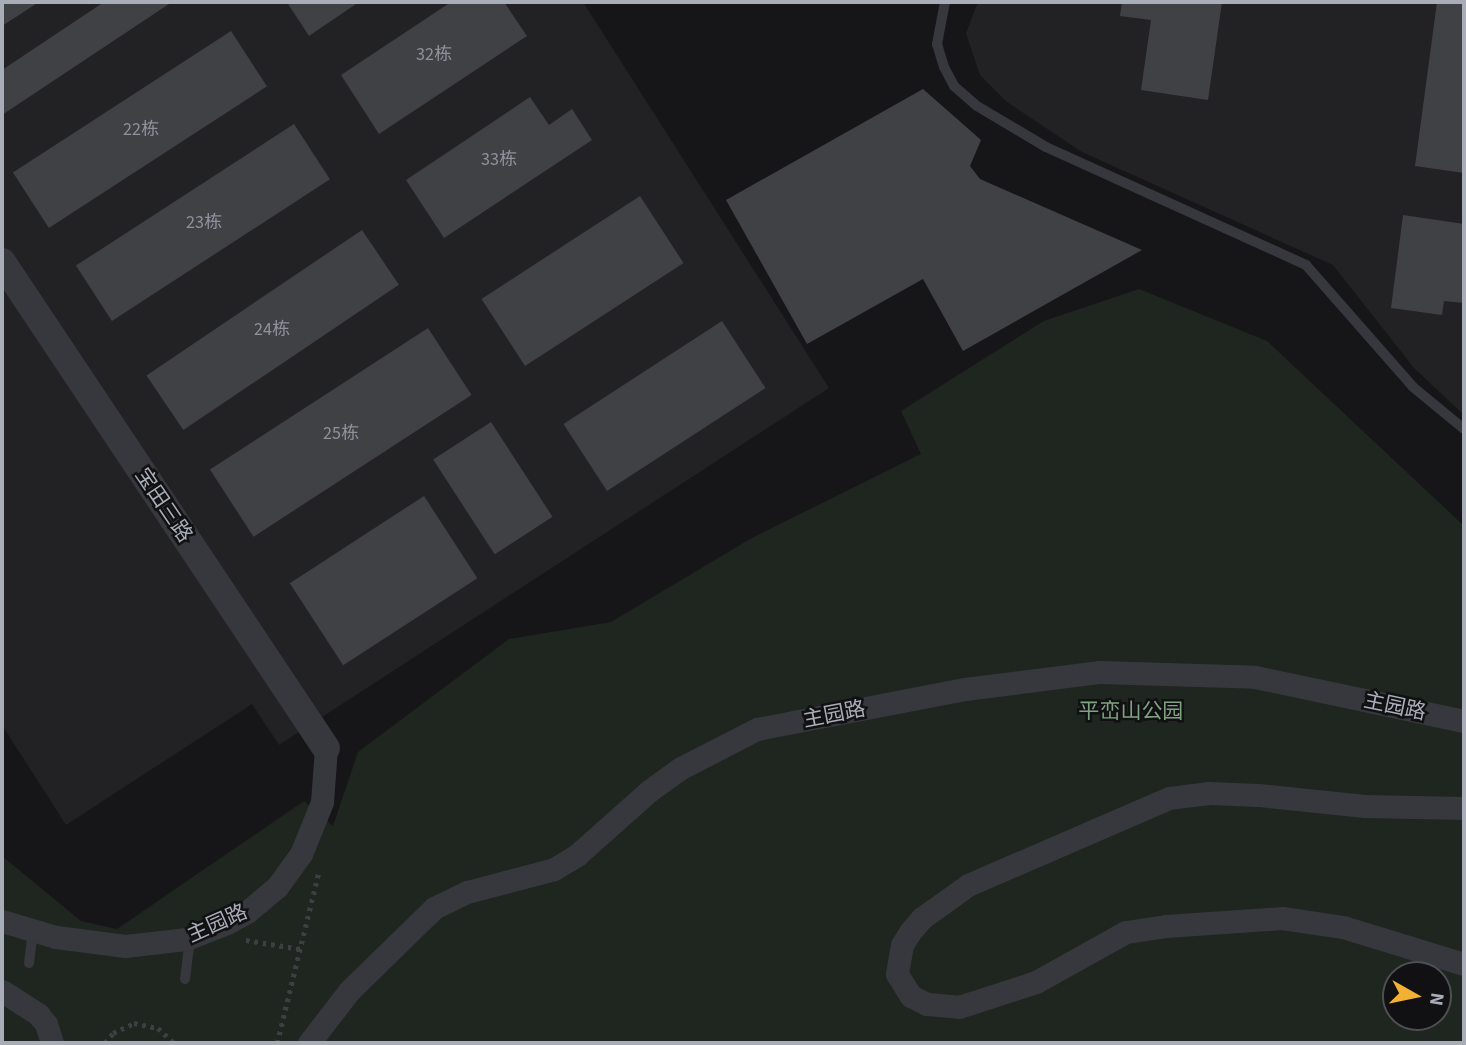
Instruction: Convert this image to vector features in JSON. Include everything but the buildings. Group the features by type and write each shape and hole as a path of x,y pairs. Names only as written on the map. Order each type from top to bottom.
{"street":[{"name":"宝田三路","path":"2,262 326,748"},
{"name":"主园路","path":"309,1043 349,991 434,908 467,892 554,869 577,855 649,791 681,768 757,729 965,688 1100,672 1255,677 1464,721"},
{"name":"主园路","path":"2,921 78,941 125,946 190,938 247,912 277,887 291,870 309,838 322,802 326,748"},
{"path":"1464,808 1364,806 1245,794 1209,793 1169,798 968,885 922,918 910,932 902,945 897,974 911,996 927,1004 959,1007 1036,982 1126,933 1166,926 1282,918 1343,926 1464,964"},
{"path":"2,991 38,1014 46,1024 52,1043"}],"lane":[{"path":"945,2 937,44 944,67 954,86 977,106 1046,147 1306,265 1413,387 1464,429"},
{"path":"29,964 33,931"},
{"path":"185,979 190,938"}],"path":[{"path":"277,1043 320,867"},
{"path":"236,939 300,949"},
{"path":"105,1043 113,1033 134,1023 158,1028 174,1043"}],"shaded area":[{"path":"2,2 583,2 829,388 279,745 252,704 66,825 2,725"},
{"path":"978,2 1464,2 1464,415 1414,368 1333,265 1082,152 1007,102 980,75 966,33"}],"green space":[{"name":"平峦山公园","path":"1139,289 1267,341 1464,526 1464,1043 2,1043 2,856 81,921 117,929 304,801 333,826 358,752 509,639 611,622 750,539 921,454 901,411 1044,321"}]}
